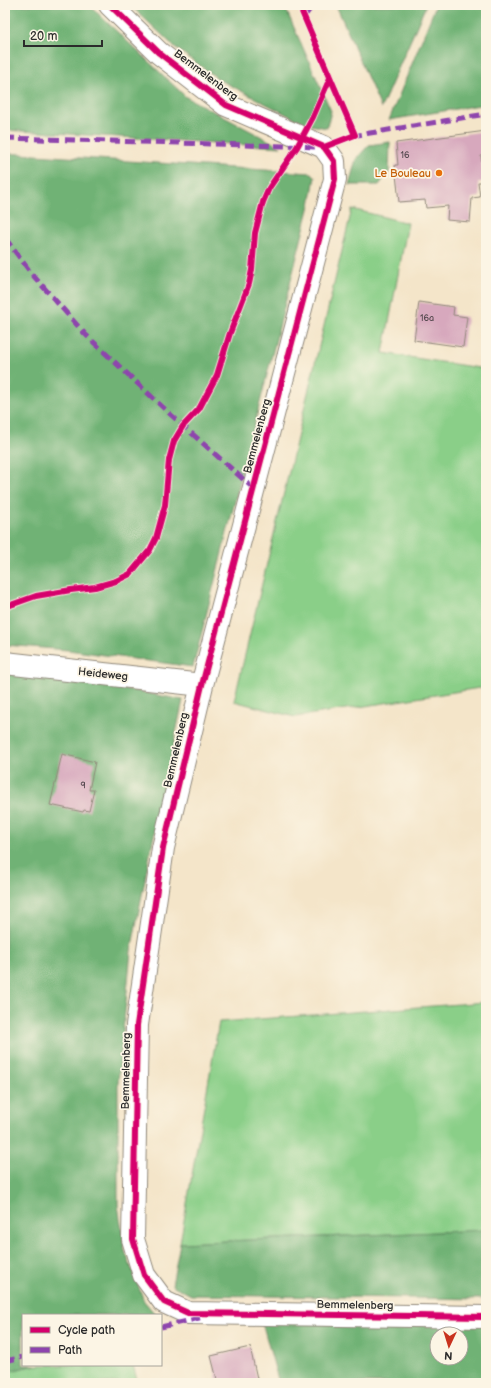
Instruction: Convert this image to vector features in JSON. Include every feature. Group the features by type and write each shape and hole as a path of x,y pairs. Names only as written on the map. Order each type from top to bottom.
{"street":[{"name":"Bemmelenberg","path":"110,5 159,53 226,105 324,147 334,161 336,179 202,685 163,848 137,1025 133,1239 144,1275 164,1302 188,1313 486,1317"},
{"name":"Heideweg","path":"5,663 202,685"}],"green space":[{"path":"5,5 89,5 186,97 281,147 5,130"},
{"path":"130,5 284,5 331,111 327,128 305,124 220,80 177,49"},
{"path":"336,5 426,5 381,108"},
{"path":"436,5 486,5 486,104 389,120"},
{"path":"390,142 389,172 379,185 349,185 356,159 369,145"},
{"path":"5,153 311,173 315,177 310,205 193,667 68,650 5,645"},
{"path":"352,209 408,223 383,353 486,369 486,687 295,717 234,701"},
{"path":"5,673 26,673 115,687 183,700 131,951 118,1082 118,1205 125,1251 144,1301 155,1314 22,1314 22,1366 31,1366 5,1372"},
{"path":"486,1002 486,1230 180,1243 219,1022"},
{"path":"486,1230 486,1299 191,1295 172,1285 180,1243"},
{"path":"262,1322 486,1323 486,1383 279,1383"},
{"path":"31,1366 133,1366 138,1383 5,1383 5,1372"}],"building":[{"name":"Le Bouleau","path":"486,131 486,155 481,156 484,182 478,182 480,197 472,198 470,222 447,220 448,206 426,208 425,200 399,202 395,165 398,165 396,143"},
{"path":"419,302 454,307 453,315 467,317 463,347 414,340"},
{"path":"62,754 95,762 89,790 94,790 89,811 84,810 83,812 50,805"},
{"path":"250,1347 258,1383 218,1383 211,1356"}],"marked path":[{"path":"304,17 313,5"},
{"path":"352,136 486,114"},
{"path":"5,138 318,147"},
{"path":"5,238 31,273 85,334 169,413 254,489"},
{"path":"162,1327 204,1317"},
{"path":"5,1361 22,1357"}],"cycle path":[{"path":"110,5 159,53 226,105 324,147 334,161 335,179 202,685 163,848 137,1025 133,1239 144,1275 164,1302 188,1313 486,1317"},
{"path":"299,5 355,135 324,147"},
{"path":"5,607 36,596 95,587 116,581 130,574 150,550 156,538 165,505 169,460 174,441 183,426 199,409 217,375 230,333 249,284 252,270 255,233 263,202 269,188 297,147 313,117 330,78"}],"place":[{"name":"Le Bouleau","path":"439,173"}]}
